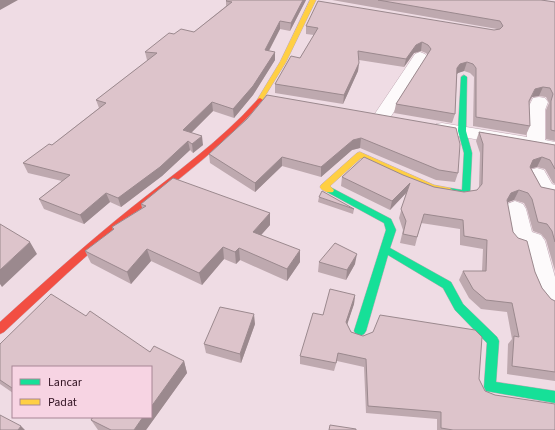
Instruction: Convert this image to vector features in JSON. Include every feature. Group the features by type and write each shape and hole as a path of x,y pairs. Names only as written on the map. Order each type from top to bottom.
{"street":[{"path":"0,329 96,241 221,140 249,113 270,98 282,64 312,1 327,4"},
{"path":"381,118 420,57"},
{"path":"360,331 391,230 388,221 324,187 360,155 432,188 466,193 468,153 462,131 464,78"},
{"path":"536,144 536,110 539,102"},
{"path":"425,125 555,148"},
{"path":"537,175 545,190 555,192"},
{"path":"515,209 522,240 533,241 545,286 555,299"},
{"path":"385,249 447,285 459,307 493,341 490,387 555,397"}],"building":[{"path":"303,0 291,23 280,21 265,50 275,52 253,86 233,109 212,102 183,130 202,136 192,144 188,141 160,167 118,198 106,193 80,215 39,199 70,175 23,163 49,144 52,145 106,103 96,100 157,53 145,52 169,33 174,34 181,29 194,32 232,2 226,1"},
{"path":"378,0 541,0 555,2 555,131 551,130 551,101 553,94 550,88 543,87 535,89 529,101 530,126 476,117 476,68 473,64 467,62 460,64 457,68 455,114 396,104 431,49 428,45 422,42 416,45 406,59 358,51 359,63 344,95 275,84 291,56 300,58 318,28 306,26 318,1 494,30 500,29 503,26 500,21"},
{"path":"267,95 456,128 460,144 458,173 439,170 361,138 353,140 321,167 282,157 255,183 209,154 247,119"},
{"path":"479,132 555,145 555,169 550,160 542,157 533,160 530,167 541,187 555,190 555,242 552,231 547,224 538,222 532,199 528,193 519,190 511,193 507,200 513,232 518,238 527,241 535,272 542,288 551,299 555,301 555,372 512,366 514,336 519,337 512,303 486,300 473,289 463,271 486,271 487,240 464,236 463,220 424,214 417,237 403,234 406,221 401,209 410,183 392,201 342,177 364,157 434,187 464,192 477,190 482,184 483,144"},
{"path":"173,178 270,213 253,232 300,250 287,269 239,248 235,252 223,247 199,273 147,249 127,272 85,251 114,229 112,227 146,206 141,204"},
{"path":"322,191 354,209 319,197"},
{"path":"0,224 30,242 0,270"},
{"path":"335,243 357,254 347,270 319,262"},
{"path":"330,289 355,295 346,322 351,332 363,336 373,332 380,315 475,330 482,337 479,379 485,391 495,395 555,404 555,430 453,430 441,428 441,412 368,406 366,359 338,353 336,363 300,356 313,313 323,315"},
{"path":"51,294 86,316 90,311 150,352 154,346 184,361 152,406 152,366 12,366 12,388 0,380 0,344"},
{"path":"220,307 254,314 240,354 204,344"},
{"path":"0,415 21,426 18,430 0,430"},
{"path":"92,418 142,418 134,430 111,430 91,420"},
{"path":"330,425 356,429 356,430 329,430"}],"traffic: fast":[{"path":"450,191 466,193 468,153 462,131 464,77"},
{"path":"330,190 388,221 391,230 360,331"},
{"path":"385,249 447,285 459,307 493,341 490,387 555,397"}],"traffic: slow":[{"path":"260,100 283,62 313,0"},
{"path":"330,190 324,187 360,155 432,188 450,191"}],"traffic: jam":[{"path":"0,329 105,234 219,143 260,100"}]}
